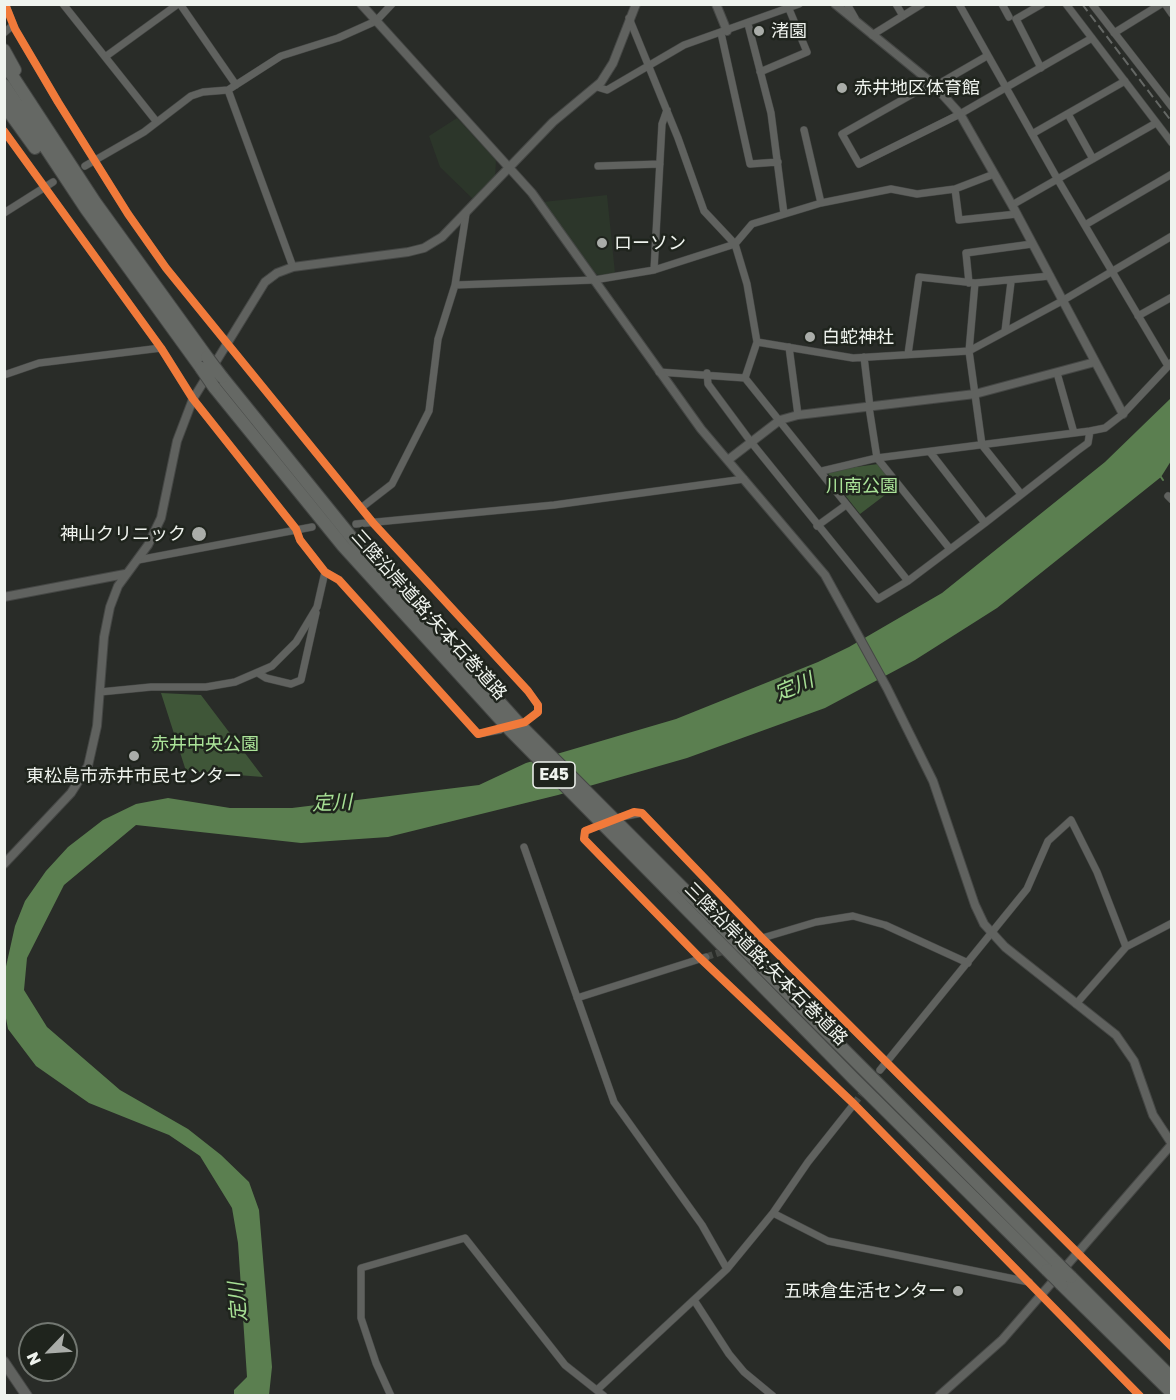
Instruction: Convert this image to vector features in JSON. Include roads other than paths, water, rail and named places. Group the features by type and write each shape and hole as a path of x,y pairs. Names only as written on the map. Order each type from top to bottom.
{"highway":[{"path":"4,50 14,66 11,84"},
{"name":"三陸沿岸道路;矢本石巻道路","path":"4,63 11,84 127,268 204,363"},
{"name":"三陸沿岸道路;矢本石巻道路","path":"11,84 218,382 514,727 1067,1281 1172,1394"},
{"path":"4,105 81,211 127,268"},
{"name":"三陸沿岸道路;矢本石巻道路","path":"1067,1281 1172,1378"}],"main road":[{"path":"4,1362 27,1395"}],"street":[{"path":"4,131 161,348 193,399 296,529 300,540 325,572 339,580 478,734 514,727 538,712 538,705 528,691 374,524 226,345 153,250 13,25 5,4"},
{"path":"63,4 156,121"},
{"path":"105,57 179,4 236,85"},
{"path":"361,4 532,193 701,429 825,575 887,688 933,781 975,905 992,934 1076,1004 1108,1027 1130,1052 1153,1115 1172,1144 1002,1340 939,1395"},
{"path":"86,166 144,132 191,96 203,92 228,90 281,56 338,38 376,21 392,4"},
{"path":"4,864 78,783 93,747 104,637 110,607 125,574 138,560 161,518 177,441 193,399 265,282 293,267 408,252 424,248 442,237 553,122 597,87 613,63 636,4"},
{"path":"716,4 724,32 750,164 778,162"},
{"path":"597,87 608,90 684,45 799,4"},
{"path":"835,4 933,85 960,114 1017,214 1123,414"},
{"path":"847,4 857,22"},
{"path":"896,4 903,16"},
{"path":"872,35 922,4"},
{"path":"822,471 877,458 1074,434 1105,428 1123,414 1170,364 1111,271 1005,89 959,4"},
{"path":"1002,4 1009,17"},
{"path":"1041,68 1016,20 1042,4"},
{"path":"1066,4 1172,142"},
{"path":"1092,4 1172,107"},
{"path":"1114,33 1163,4 1172,14"},
{"path":"760,72 807,52 789,9"},
{"path":"629,18 667,110 704,211 735,244 747,284 757,342 745,378"},
{"path":"748,24 771,113 784,214"},
{"path":"4,33 13,25"},
{"path":"987,56 842,134 859,164 960,114 1092,38"},
{"path":"1032,134 1125,81"},
{"path":"228,90 293,267"},
{"path":"654,270 662,124 667,110"},
{"path":"1068,114 1094,159"},
{"path":"1012,205 1156,123"},
{"path":"804,130 821,203"},
{"path":"598,166 660,164"},
{"path":"454,285 594,280 654,270 735,244 752,224 821,203 891,189 917,194 955,189 994,174"},
{"path":"1085,225 1172,174"},
{"path":"4,213 53,182"},
{"path":"955,189 959,220 1017,214"},
{"path":"361,508 392,484 425,420 431,399 441,321 454,285 466,214"},
{"path":"757,342 864,357 969,351 1062,301 1172,236"},
{"path":"1021,494 982,445 969,351 972,283 966,253 1032,244"},
{"path":"908,354 919,277 972,283 1011,282 1050,276"},
{"path":"1005,331 1011,282"},
{"path":"1138,316 1172,297"},
{"path":"789,347 798,416"},
{"path":"4,375 39,363 161,348"},
{"path":"864,357 877,458 950,549"},
{"path":"728,460 780,420 975,394 1095,362"},
{"path":"658,372 745,378 822,471 846,505 908,581"},
{"path":"1057,372 1074,434"},
{"path":"707,374 708,384 751,442 878,599 908,581 1088,443 1090,431"},
{"path":"930,452 985,523"},
{"path":"356,524 554,505 744,479"},
{"path":"817,526 846,505"},
{"path":"138,560 312,527"},
{"path":"258,673 266,678 291,684 301,680 325,572"},
{"path":"4,597 125,574"},
{"path":"100,692 151,687 206,687 235,682 258,673 272,666 296,642 317,607"},
{"path":"1140,1395 854,1104 584,839 585,831 606,820 642,813 762,938 1172,1347"},
{"path":"880,1070 1027,889 1048,841 1071,819 1097,872 1126,947"},
{"path":"524,847 614,1102 702,1225 727,1269"},
{"path":"749,942 816,922 853,916 885,925 968,963"},
{"path":"1076,1004 1126,947 1172,923"},
{"path":"577,998 703,958"},
{"path":"598,1389 727,1269 773,1213 808,1162 854,1104"},
{"path":"773,1213 828,1241 1030,1282"},
{"path":"392,1395 376,1363 361,1318 361,1269 465,1238 558,1357 604,1395"},
{"path":"694,1300 729,1354 744,1372 773,1395"}],"water":[{"name":"定川","path":"1171,398 1171,461 1161,477 997,608 915,660 825,708 687,758 558,795 388,837 301,843 136,825 64,885 27,958 24,990 47,1027 120,1090 188,1129 221,1155 249,1182 259,1210 272,1367 269,1395 234,1395 234,1390 247,1377 238,1243 232,1208 200,1156 169,1135 89,1103 36,1066 8,1029 5,1013 5,971 15,926 25,901 46,871 68,847 103,820 136,804 168,798 230,808 292,808 479,785 526,763 676,719 818,662 849,647 942,593 1105,462"}],"tunnel":[{"path":"706,957 727,950"},
{"path":"854,1104 880,1070"}],"railway":[{"path":"1082,4 1172,122"}],"place":[{"name":"渚園","path":"759,31"},
{"name":"赤井地区体育館","path":"842,88"},
{"name":"ローソン","path":"602,243"},
{"name":"白蛇神社","path":"810,337"},
{"name":"神山クリニック","path":"199,534"},
{"name":"東松島市赤井市民センター","path":"134,756"},
{"name":"五味倉生活センター","path":"958,1291"}],"park label":[{"name":"川南公園","path":"862,486"},
{"name":"赤井中央公園","path":"205,744"}]}
